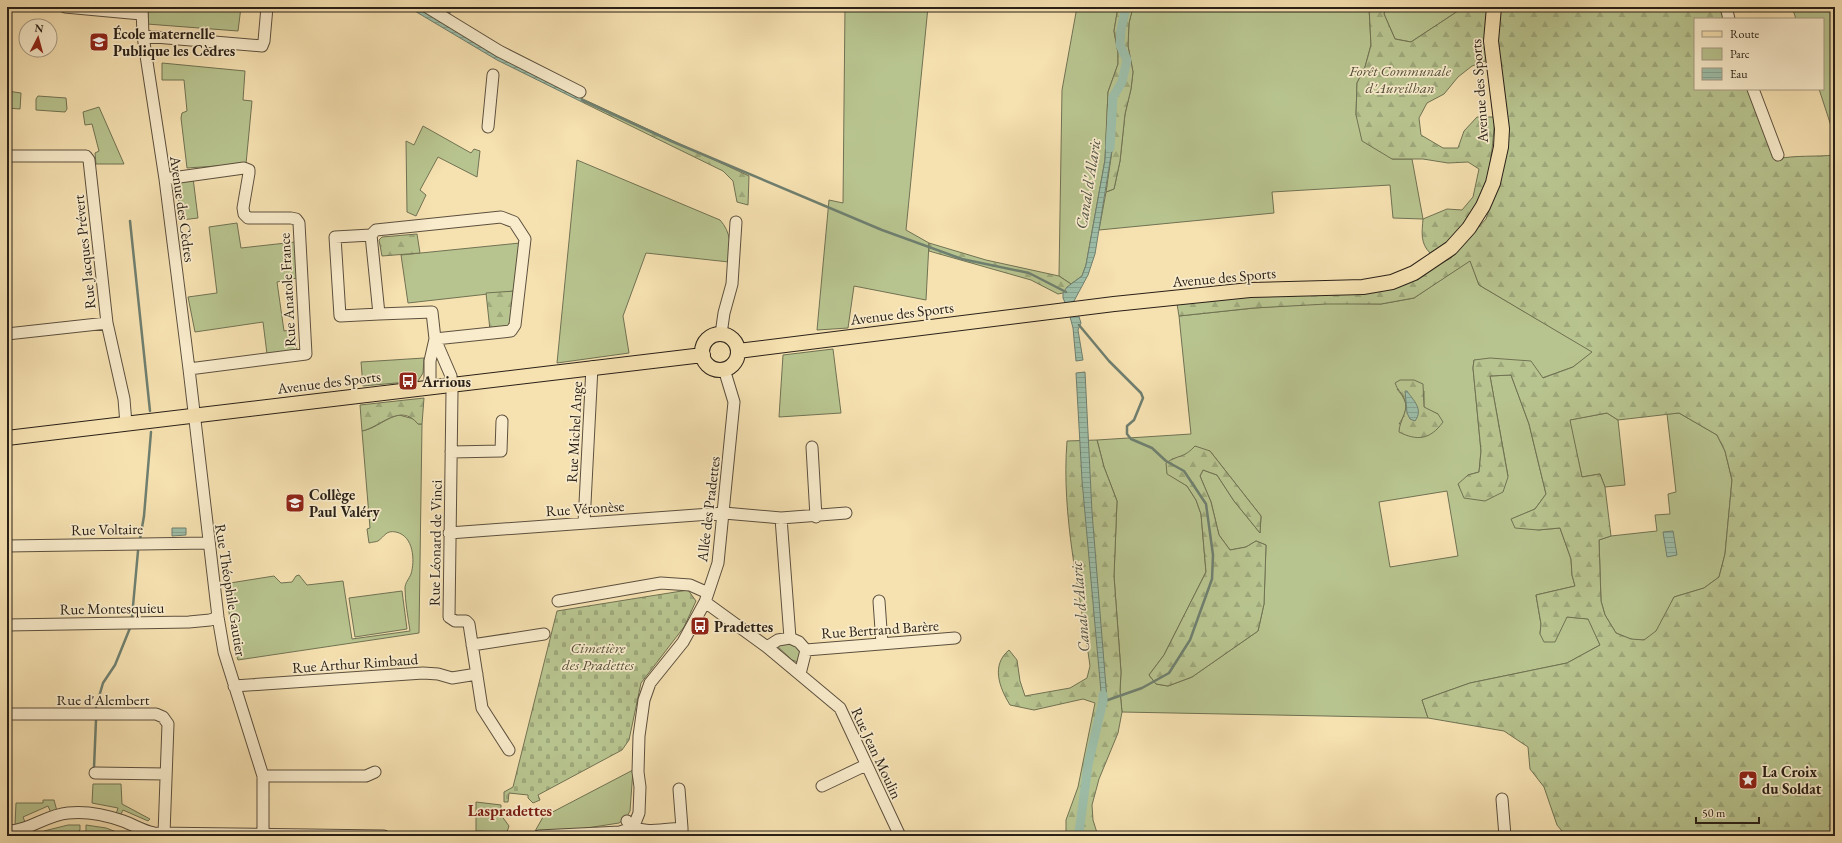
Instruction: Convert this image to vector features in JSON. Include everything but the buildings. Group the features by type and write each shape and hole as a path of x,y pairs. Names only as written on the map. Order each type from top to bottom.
{"main road":[{"name":"Avenue des Sports","path":"738,351 1084,308 1250,290 1363,287 1392,282 1414,273 1451,248 1469,228 1483,206 1498,160 1502,129 1491,41 1494,7"},
{"path":"716,334 721,334 731,338 734,341 738,351 733,364 724,369 712,368 707,364 702,350 707,340 716,334"},
{"name":"Avenue des Sports","path":"7,438 592,367 703,355"}],"street":[{"path":"65,7 141,10"},
{"path":"143,36 262,46 264,41 267,7"},
{"path":"427,7 499,51 580,92"},
{"path":"1726,7 1729,18"},
{"name":"Avenue des Cèdres","path":"141,10 143,36 165,179 195,415"},
{"path":"488,127 493,75"},
{"path":"1753,90 1778,154"},
{"name":"Rue Jacques Prévert","path":"7,156 86,156 89,160 107,323 124,399 126,424"},
{"name":"Rue Anatole France","path":"165,179 244,168 248,170 249,173 243,208 244,214 248,218 291,218 296,219 299,223 306,354 189,369"},
{"path":"430,387 430,361 435,339 432,312 340,316 335,237 371,235 376,230 483,218 501,217 514,222 525,239 515,325 511,331 435,339"},
{"path":"721,334 724,313 732,284 736,222"},
{"path":"371,235 379,314"},
{"path":"7,334 107,323"},
{"name":"Rue Léonard de Vinci","path":"435,339 452,384 449,617 455,621 466,621 470,624 482,708 509,750"},
{"name":"Rue Michel Ange","path":"584,522 592,367"},
{"name":"Allée des Pradettes","path":"629,824 633,810 638,772 644,700 650,683 683,642 706,598 718,564 734,402 724,369"},
{"name":"Rue Théophile Gautier","path":"195,415 208,543 218,617 224,652 263,776 263,835"},
{"path":"451,452 501,451 502,421"},
{"path":"812,447 816,517"},
{"name":"Rue Véronèse","path":"449,533 584,522 724,514 781,518 816,517 846,513"},
{"path":"767,647 778,640 790,638 781,518"},
{"name":"Rue Voltaire","path":"7,546 208,543"},
{"name":"Rue Jean Moulin","path":"558,601 661,583 690,585 840,708 900,836"},
{"path":"879,600 882,644"},
{"name":"Rue Montesquieu","path":"7,625 189,622 210,620 218,617"},
{"path":"472,645 544,634"},
{"name":"Rue Bertrand Barère","path":"790,638 799,642 806,650"},
{"name":"Rue Bertrand Barère","path":"806,650 955,638"},
{"name":"Rue Bertrand Barère","path":"800,674 806,650"},
{"name":"Rue Arthur Rimbaud","path":"234,686 422,673 438,674 452,678 477,674"},
{"name":"Rue d'Alembert","path":"7,714 156,714 163,717 168,724 164,834"},
{"path":"822,786 866,765"},
{"path":"263,776 366,776 375,772"},
{"path":"95,773 166,774"},
{"path":"539,836 574,834 611,826 629,824 639,830 682,832 680,789"},
{"path":"1502,798 1505,836"},
{"path":"7,831 25,828 53,816 84,813 123,821 141,830 164,834 384,836"}],"green space":[{"path":"149,7 241,7 238,31 147,24"},
{"path":"845,7 928,7 906,230 929,243 926,300 854,286 848,328 817,330 829,200 843,203"},
{"path":"1077,7 1118,7 1114,31 1118,53 1118,64 1108,92 1105,160 1086,265 1082,276 1071,284 1059,276 1062,90"},
{"path":"1118,7 1133,7 1129,23 1128,46 1133,72 1131,89 1125,114 1120,161 1114,189 1106,192 1114,137 1106,137 1108,92 1118,64 1118,53 1114,31"},
{"path":"1133,7 1369,7 1371,45 1365,67 1357,83 1356,115 1392,159 1412,159 1423,219 1393,218 1390,185 1272,192 1274,213 1099,230 1106,192 1114,189 1120,161 1125,114 1131,89 1133,72 1128,46 1129,23"},
{"name":"Forêt Communale d'Aureilhan","path":"1369,7 1386,7 1384,14 1395,39 1411,42 1464,7 1491,7 1488,60 1472,66 1458,77 1444,94 1427,103 1419,118 1421,135 1443,148 1458,148 1464,131 1477,117 1495,117 1488,177 1475,212 1464,228 1449,241 1430,253 1423,241 1423,219 1447,209 1462,210 1473,197 1479,169 1468,162 1448,163 1423,159 1392,159 1362,141 1356,115 1357,83 1365,67 1371,45"},
{"path":"1386,7 1464,7 1411,42 1395,39 1384,14"},
{"path":"1501,7 1719,7 1724,18 1694,18 1694,90 1748,90 1776,159 1835,155 1835,836 1566,836 1557,825 1544,787 1530,769 1528,747 1504,731 1428,718 1422,700 1470,683 1567,663 1600,645 1588,619 1567,617 1555,642 1544,642 1540,634 1541,624 1536,595 1575,586 1572,575 1571,559 1560,528 1538,530 1515,528 1511,519 1535,509 1546,494 1529,424 1511,375 1490,376 1508,477 1503,492 1485,501 1464,498 1458,484 1468,475 1479,472 1481,451 1473,368 1474,360 1490,358 1531,361 1543,378 1573,367 1592,352 1479,285 1470,261 1414,298 1381,304 1327,304 1254,308 1179,316 1177,304 1409,281 1451,258 1486,219 1499,182 1496,56 1498,23","holes":["1607,413 1618,420 1679,413 1717,435 1725,451 1732,480 1725,554 1719,577 1704,588 1674,597 1656,631 1644,640 1631,639 1616,633 1605,615 1601,601 1599,540 1611,536 1605,487 1600,474 1582,477 1570,420"]},
{"path":"1788,7 1835,7 1835,138 1819,90 1824,90 1824,18 1796,18 1793,10 1789,11"},
{"path":"162,63 245,71 243,100 252,101 246,164 187,168 181,118 182,113 187,111 184,80 162,80"},
{"path":"7,91 21,93 20,109 7,108"},
{"path":"38,96 66,98 67,109 65,112 36,110 36,99"},
{"path":"585,100 749,176 748,205 737,202 733,181 723,171 584,103"},
{"path":"99,107 124,164 96,164 95,153 99,151 92,124 85,125 83,112"},
{"path":"423,126 471,153 474,149 480,151 477,177 438,157 420,190 426,195 416,216 407,212 406,141 414,145"},
{"path":"577,160 720,220 728,234 730,256 729,262 646,253 623,316 629,353 557,363"},
{"path":"193,178 198,218 181,220 176,180"},
{"path":"237,223 241,248 295,242 297,278 277,282 284,331 295,329 297,351 267,354 263,322 195,332 188,297 217,293 209,227"},
{"path":"417,234 420,253 382,256 379,240 382,237"},
{"path":"520,243 515,291 408,303 401,255"},
{"path":"929,243 986,260 1059,276 1071,284 1063,293 1058,294 1031,280 929,251"},
{"path":"1470,260 1479,285 1593,352 1573,367 1542,378 1474,360 1473,368 1481,451 1479,472 1468,475 1508,476 1490,376 1511,375 1529,424 1546,494 1535,509 1512,519 1538,530 1560,528 1571,559 1572,575 1575,586 1536,595 1541,624 1540,634 1567,617 1589,619 1600,645 1567,663 1470,683 1422,700 1428,718 1122,712 1120,691 1121,672 1114,576 1117,501 1104,467 1097,440 1191,434 1179,316 1254,308 1327,303 1381,304 1414,298","holes":["1397,389 1424,391 1424,408 1438,414 1399,424 1406,410 1406,406","1210,451 1261,516 1260,533 1234,501 1217,475 1203,470 1200,476 1211,502 1219,535 1230,550 1246,547 1256,541 1266,545 1264,604 1258,631 1192,677 1168,686 1156,684 1149,675 1164,655 1206,572 1201,514 1196,500 1187,486 1167,473 1172,459","1447,491 1458,556 1390,567 1379,502"]},
{"path":"515,291 509,326 490,330 486,293"},
{"path":"833,349 841,413 779,417 783,355"},
{"path":"424,358 423,373 418,381 363,386 361,362"},
{"path":"1400,380 1414,380 1423,384 1424,407 1438,414 1443,422 1438,428 1428,435 1417,438 1399,432 1400,424 1406,408 1404,398 1395,383"},
{"path":"424,398 422,424 418,424 411,418 404,415 397,415 362,431 360,405"},
{"path":"1607,413 1618,420 1625,485 1605,487 1600,474 1582,477 1569,420"},
{"path":"1679,413 1717,435 1725,451 1732,480 1725,554 1719,577 1704,588 1674,597 1659,628 1649,638 1636,640 1616,633 1605,615 1601,601 1599,540 1611,536 1657,531 1655,515 1670,514 1668,494 1676,492 1667,414"},
{"path":"399,415 414,419 418,424 422,424 419,633 238,660 234,649 226,590 230,583 274,576 281,583 292,582 296,576 299,575 307,585 343,581 352,639 410,631 405,588 412,569 412,550 406,538 402,534 396,532 390,532 378,541 369,543 367,529 370,528 362,431 372,428 389,418"},
{"path":"1097,440 1104,467 1117,501 1114,576 1121,672 1120,691 1122,712 1118,733 1099,779 1092,805 1093,820 1098,836 1066,836 1066,820 1078,787 1095,703 1083,699 1034,710 1010,705 1000,684 999,669 1003,656 1009,650 1017,660 1020,681 1025,696 1070,688 1087,678 1090,666 1069,526 1066,469 1067,441"},
{"path":"1195,446 1210,451 1261,516 1260,533 1234,501 1217,475 1203,470 1200,476 1211,502 1219,535 1230,550 1246,547 1256,541 1266,545 1264,604 1258,631 1192,677 1168,686 1156,684 1149,675 1164,655 1206,572 1201,514 1196,500 1187,486 1167,474 1166,463 1174,458 1184,455"},
{"name":"Cimetière des Pradettes","path":"688,590 696,601 684,627 641,683 629,740 622,750 538,795 540,800 533,803 528,798 528,795 509,793 508,802 504,802 504,792 513,787 557,611"},
{"path":"402,591 407,629 355,637 349,598"},
{"path":"794,642 802,651 801,663 792,660 776,645"},
{"path":"633,770 630,811 626,818 619,823 574,830 534,833 543,817"},
{"path":"93,784 121,784 122,804 150,819 148,821 123,810 120,816 116,814 118,808 92,803"},
{"path":"43,800 54,800 57,811 51,813 48,806 23,817 25,822 15,825 16,803 43,803"},
{"path":"476,802 501,805 501,815 509,826 507,832 476,831"},
{"path":"68,825 80,825 80,830 73,836 38,836 44,831"},
{"path":"86,825 106,828 127,836 91,836 86,831"}],"water":[{"path":"408,7 415,7 501,57 585,100 584,103 497,60"},
{"path":"1106,137 1114,137 1095,254 1088,275 1074,301 1081,323 1078,330 1083,360 1076,361 1073,328 1068,309 1063,298 1063,293 1067,287 1082,276 1086,265 1105,160"},
{"path":"1085,372 1092,512 1107,700 1103,706 1099,703 1101,692 1082,480 1076,373"},
{"path":"1405,391 1407,391 1417,405 1418,413 1415,421 1410,419 1407,413"},
{"path":"172,528 186,528 186,535 172,536"},
{"path":"1673,531 1677,555 1667,557 1663,532"}],"waterway":[{"path":"449,15 450,7"},
{"name":"Canal d'Alaric","path":"1110,148 1113,97 1122,82 1127,60 1120,45 1121,30 1126,7"},
{"path":"582,100 671,141 882,230 962,259 1029,273 1066,292"},
{"path":"130,221 150,411"},
{"path":"1079,325 1109,361 1141,393 1143,398 1134,420 1127,426 1127,434 1131,439 1152,448 1166,461 1184,471 1206,504 1213,555 1212,579 1190,640 1169,673 1142,688 1105,701"},
{"path":"140,539 144,516 151,432"},
{"path":"132,617 138,551"},
{"path":"96,707 103,683 115,665 130,628"},
{"name":"Canal d'Alaric","path":"1080,836 1079,833 1088,765 1103,701 1103,695"},
{"path":"94,768 96,720"}],"place":[{"name":"École maternelle Publique les Cèdres","path":"99,42"},
{"name":"Arrious","path":"408,381"},
{"name":"Collège Paul Valéry","path":"295,503"},
{"name":"Pradettes","path":"700,626"},
{"name":"La Croix du Soldat","path":"1748,780"}],"district":[{"name":"Laspradettes","path":"510,810"}]}
